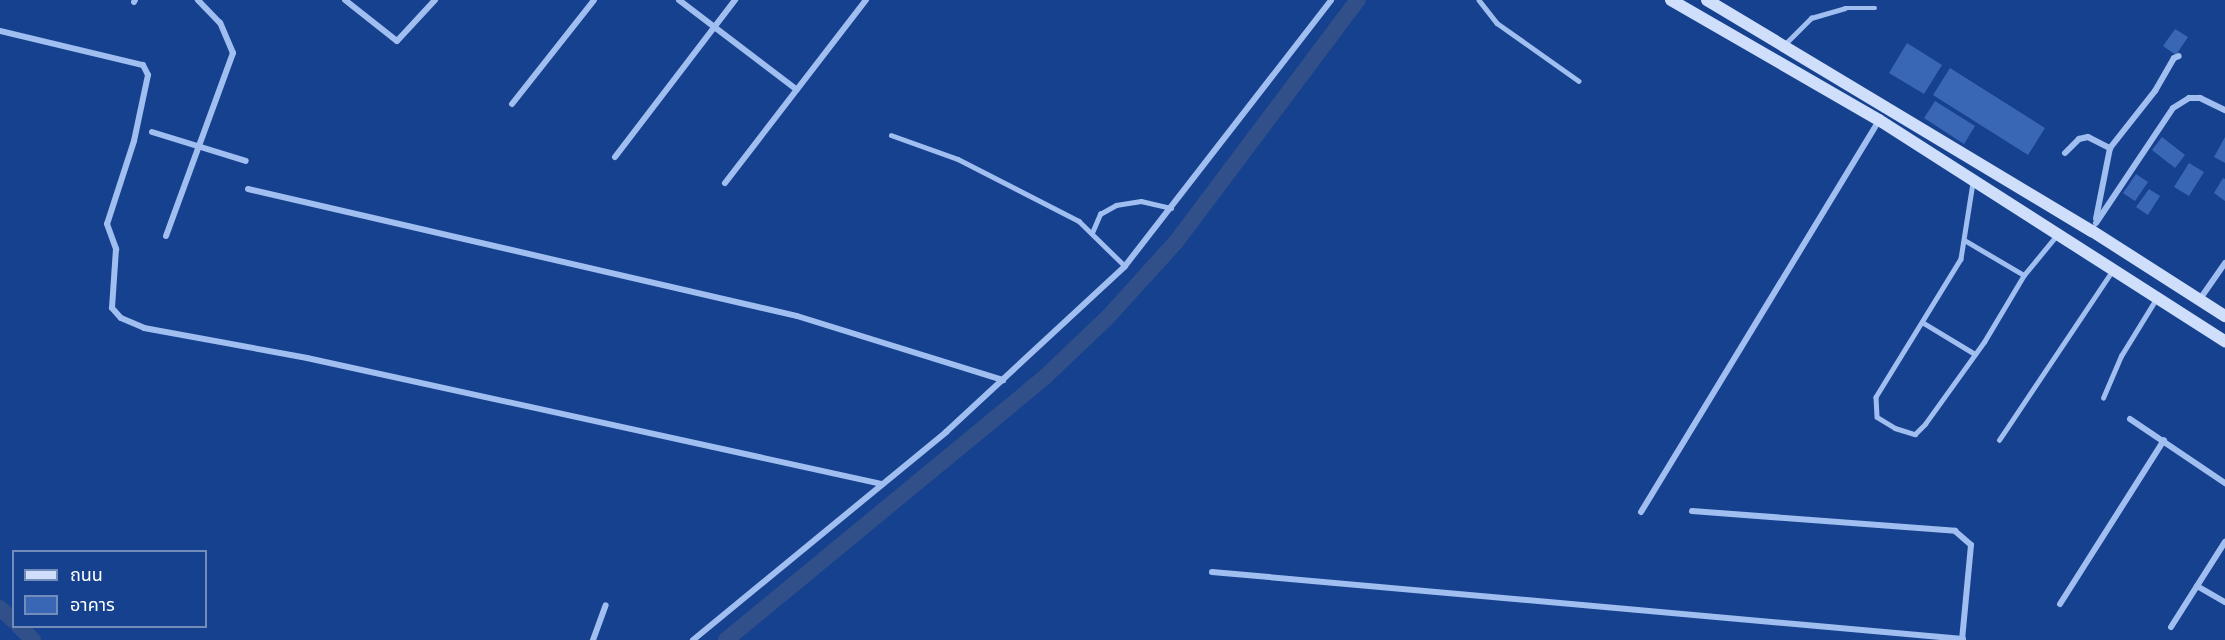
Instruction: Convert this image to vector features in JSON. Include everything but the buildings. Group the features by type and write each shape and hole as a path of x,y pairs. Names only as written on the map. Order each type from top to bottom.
{"street":[{"path":"166,236 234,53 220,23 198,0"},
{"path":"345,0 397,41 435,0"},
{"path":"512,104 594,0"},
{"path":"679,0 796,90"},
{"path":"615,157 735,0"},
{"path":"725,183 866,0"},
{"path":"693,640 1004,380 1125,266 1331,0"},
{"path":"1671,0 1878,120 2225,341"},
{"path":"1707,0 2094,227 2225,316"},
{"path":"0,31 143,65 148,75 135,141 107,224 116,249 112,308 121,318 144,328 307,358 882,484"},
{"path":"2094,227 2110,148 2156,91 2174,58 2179,56"},
{"path":"2094,227 2173,108 2189,98 2200,98 2225,110"},
{"path":"1641,512 1878,120"},
{"path":"152,132 246,161"},
{"path":"2065,153 2079,139 2088,137 2110,148"},
{"path":"248,189 797,316 1004,380"},
{"path":"2200,299 2225,263"},
{"path":"2130,419 2225,483"},
{"path":"2060,604 2164,440"},
{"path":"1212,572 1962,639 1971,545 1955,531 1692,511"},
{"path":"2171,627 2225,542"},
{"path":"2197,586 2225,602"},
{"path":"593,640 606,605"}],"lane":[{"path":"1479,0 1497,23 1579,81"},
{"path":"1784,46 1811,18 1845,8 1875,8"},
{"path":"891,135 958,159 1079,221 1125,266"},
{"path":"1974,181 1966,241 1960,259 1876,397 1877,417 1895,428 1915,434 1975,354 2024,275 2058,234"},
{"path":"1092,233 1100,214 1116,205 1141,201 1171,208"},
{"path":"1966,241 2024,275"},
{"path":"1999,440 2113,270"},
{"path":"2103,398 2121,356 2158,297"},
{"path":"1922,322 1975,354"}],"waterway":[{"path":"726,640 1046,376 1107,318 1176,242 1358,0"},
{"path":"0,608 12,619"},
{"path":"21,628 33,640"}]}
